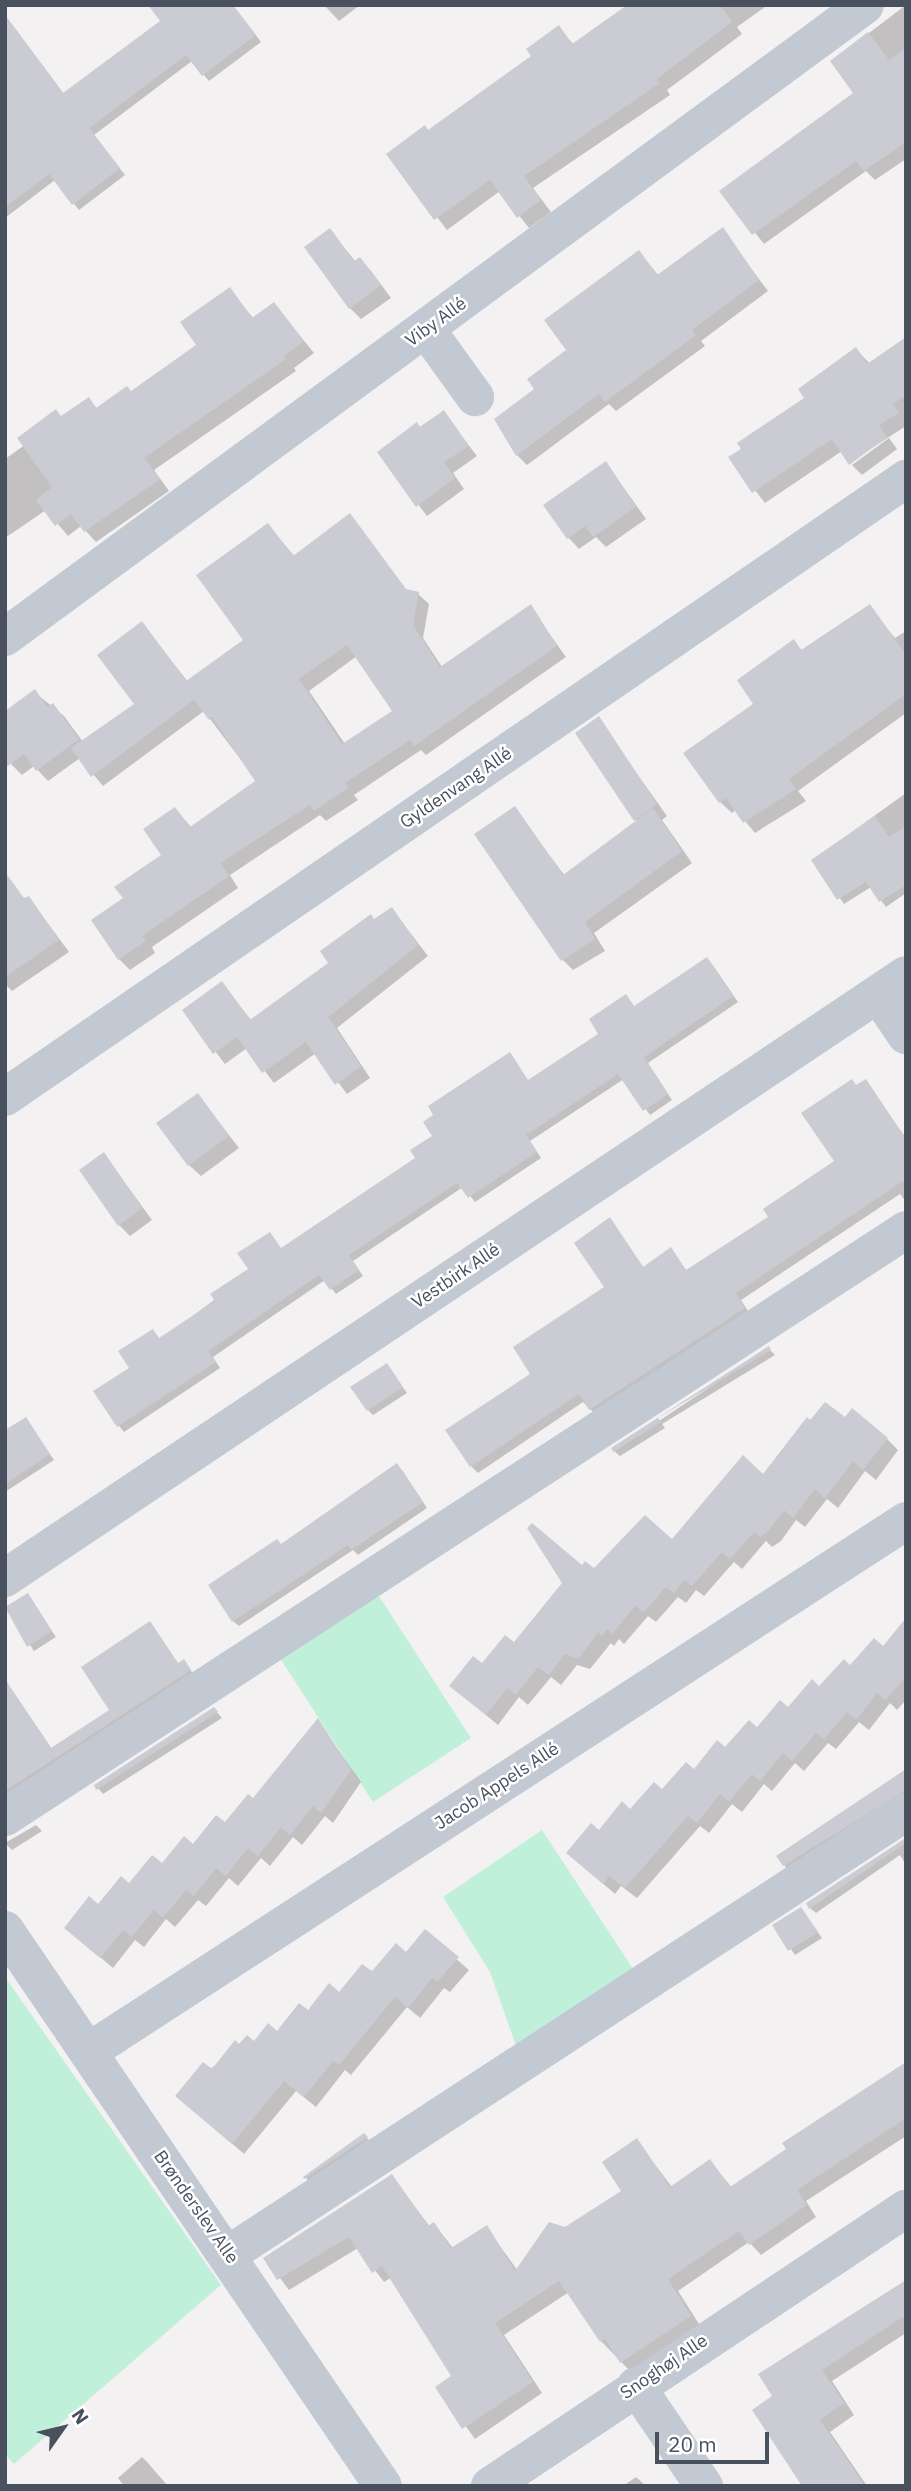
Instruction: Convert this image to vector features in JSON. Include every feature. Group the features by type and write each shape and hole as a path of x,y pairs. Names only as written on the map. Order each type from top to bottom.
{"street":[{"name":"Viby Allé","path":"5,637 865,5"},
{"path":"426,329 475,397"},
{"name":"Gyldenvang Allé","path":"5,1097 906,479"},
{"path":"892,984 906,1035"},
{"name":"Vestbirk Allé","path":"5,1578 892,984"},
{"path":"5,1817 906,1230"},
{"name":"Jacob Appels Allé","path":"88,2052 906,1521"},
{"path":"229,2254 906,1812"},
{"name":"Brønderslev Alle","path":"5,1930 229,2254 383,2486"},
{"name":"Snoghøj Alle","path":"490,2486 636,2386 906,2209"},
{"path":"636,2386 704,2486"}],"green space":[{"path":"373,1587 471,1738 373,1802 276,1652"},
{"path":"542,1830 639,1978 520,2057 490,1972 443,1897"},
{"path":"5,1977 221,2285 14,2464 5,2454"}],"building":[{"path":"148,5 233,5 256,35 202,76 186,55 89,128 120,168 72,205 49,174 5,207 5,15 63,93 160,21"},
{"path":"627,5 720,5 732,22 657,79 660,83 524,176 541,200 517,218 490,180 434,220 386,154 425,125 428,130 531,56 526,49 559,25 572,44"},
{"path":"868,32 889,60 906,48 906,142 864,171 856,161 752,235 719,191 853,93 830,61"},
{"path":"723,227 759,280 692,330 696,335 605,402 599,394 516,456 494,419 534,389 527,379 566,350 544,320 639,250 657,275"},
{"path":"330,228 354,261 360,257 381,285 349,309 304,247"},
{"path":"230,287 252,318 274,302 304,341 284,356 286,359 144,458 160,479 84,532 71,514 55,526 36,500 52,487 17,438 56,409 61,416 89,397 96,408 127,386 131,391 196,345 180,322"},
{"path":"906,337 906,395 893,404 899,413 879,425 887,437 849,465 832,439 752,493 728,457 741,449 737,443 804,398 798,389 856,347 867,364"},
{"path":"444,410 469,446 444,462 455,478 416,507 377,452 417,422 420,427"},
{"path":"606,461 636,507 593,537 585,526 567,539 543,505"},
{"path":"350,513 406,589 419,592 413,625 440,667 531,604 557,646 414,746 410,740 345,783 348,788 314,811 310,805 220,863 229,876 142,936 146,941 118,960 91,920 123,898 114,887 161,855 143,829 175,807 190,827 255,781 212,717 209,720 194,700 91,777 71,748 134,704 97,655 142,621 186,681 243,640 196,575 268,523 293,556","holes":["347,645 392,711 342,744 299,679"]},
{"path":"870,604 906,655 906,694 789,779 796,789 743,823 726,798 719,803 683,753 753,704 737,680 794,639 801,650"},
{"path":"35,689 47,707 53,703 79,739 36,771 24,754 5,768 5,711"},
{"path":"599,716 657,804 634,821 575,733"},
{"path":"515,806 563,875 653,808 682,851 585,922 595,939 561,961 474,834"},
{"path":"875,816 889,837 906,826 906,885 879,902 866,882 837,900 811,860"},
{"path":"5,872 24,898 29,896 59,940 5,977"},
{"path":"392,907 418,945 328,1017 361,1066 335,1085 306,1042 262,1073 237,1037 213,1054 182,1010 222,981 250,1020 328,963 320,951 371,914 374,919"},
{"path":"707,957 733,996 644,1057 668,1094 643,1111 618,1074 526,1135 537,1152 468,1198 457,1183 349,1255 359,1270 330,1290 319,1275 208,1351 216,1362 117,1427 93,1391 129,1368 118,1351 153,1329 159,1338 215,1301 210,1294 248,1269 237,1253 270,1232 281,1248 415,1158 410,1150 432,1136 423,1122 433,1115 428,1106 510,1052 528,1080 598,1034 589,1019 626,994 634,1006"},
{"path":"852,1079 856,1085 866,1079 906,1139 906,1179 736,1293 745,1308 589,1410 580,1395 576,1396 470,1467 445,1430 530,1374 513,1347 604,1287 574,1243 610,1217 643,1267 671,1247 686,1270 768,1217 763,1209 834,1161 801,1113"},
{"path":"198,1093 229,1136 188,1166 156,1123"},
{"path":"104,1152 142,1208 118,1226 79,1170"},
{"path":"769,1346 771,1350 658,1418 661,1422 613,1452 611,1448"},
{"path":"387,1363 403,1387 367,1411 350,1387"},
{"path":"825,1402 845,1417 852,1408 888,1438 863,1470 853,1461 825,1498 815,1489 793,1518 784,1510 769,1530 760,1537 754,1532 730,1559 722,1552 692,1586 684,1580 674,1593 666,1587 644,1612 635,1606 612,1634 607,1629 602,1636 598,1633 578,1659 565,1654 549,1675 538,1667 516,1695 507,1688 486,1715 449,1686 473,1656 482,1663 505,1635 514,1642 562,1583 527,1528 532,1523 582,1565 585,1561 594,1568 645,1515 672,1539 743,1455 763,1474 807,1417 810,1420"},
{"path":"26,1417 50,1454 5,1484 5,1430"},
{"path":"397,1463 423,1502 351,1550 348,1545 232,1622 208,1585 277,1539 281,1544"},
{"path":"28,1593 52,1631 27,1647 5,1607"},
{"path":"906,1618 906,1677 885,1700 877,1693 856,1720 847,1712 824,1739 816,1733 792,1761 783,1753 760,1781 752,1774 729,1802 720,1794 697,1823 688,1816 625,1888 609,1876 603,1884 566,1853 591,1823 599,1830 622,1801 630,1809 654,1782 662,1789 686,1762 694,1769 717,1740 725,1747 749,1720 757,1727 780,1700 788,1707 812,1679 819,1686 844,1659 850,1665 874,1638 883,1646"},
{"path":"150,1621 178,1663 184,1659 191,1670 5,1791 5,1679 51,1748 109,1710 81,1667"},
{"path":"214,1707 218,1712 96,1790 94,1785"},
{"path":"318,1718 351,1770 321,1813 313,1806 290,1835 281,1827 258,1856 248,1848 226,1876 216,1868 194,1896 186,1890 163,1918 154,1910 132,1937 123,1930 100,1958 64,1928 89,1896 98,1904 121,1876 129,1883 152,1855 162,1863 184,1836 193,1844 216,1815 225,1822 248,1794 253,1798"},
{"path":"906,1769 906,1790 783,1866 776,1856"},
{"path":"906,1838 906,1843 809,1909 806,1903"},
{"path":"801,1907 818,1932 788,1951 772,1925"},
{"path":"425,1929 459,1957 437,1982 432,1978 408,2008 395,1997 339,2065 333,2061 304,2097 284,2081 232,2144 175,2096 203,2062 212,2069 235,2040 239,2044 247,2035 254,2041 268,2023 277,2031 299,2003 308,2010 329,1983 339,1992 362,1964 372,1971 396,1943 406,1952"},
{"path":"906,2062 906,2118 797,2190 807,2205 749,2245 739,2231 668,2279 691,2316 620,2363 605,2339 600,2342 559,2281 495,2323 533,2382 462,2429 435,2387 451,2376 382,2266 372,2273 349,2237 277,2280 263,2258 392,2174 428,2226 434,2222 451,2248 487,2225 515,2271 549,2222 565,2227 621,2191 602,2162 637,2138 670,2187 710,2159 730,2187 786,2149 782,2143"},
{"path":"364,2133 368,2137 304,2179 303,2177"},
{"path":"906,2280 906,2315 822,2370 844,2403 820,2420 865,2486 802,2486 752,2410 772,2396 758,2374"}]}
